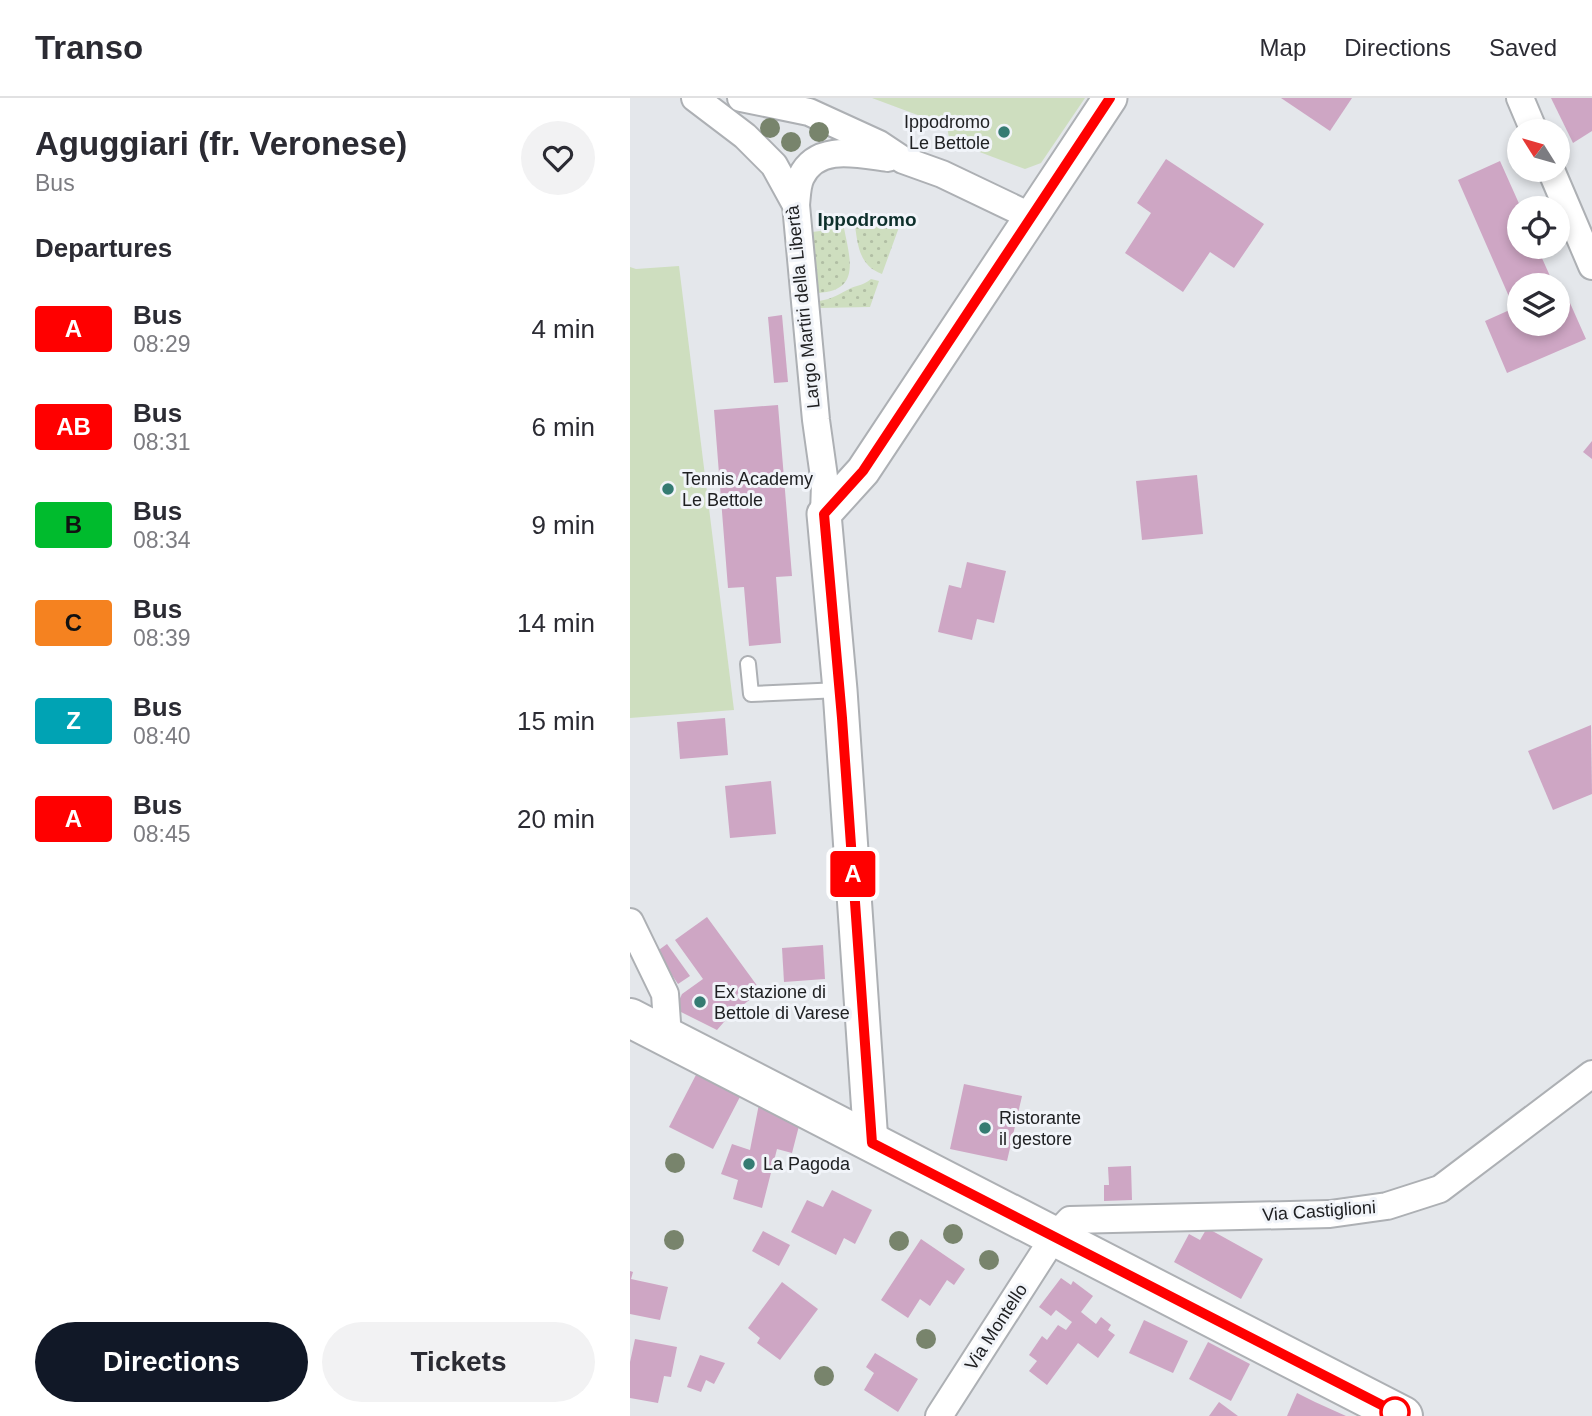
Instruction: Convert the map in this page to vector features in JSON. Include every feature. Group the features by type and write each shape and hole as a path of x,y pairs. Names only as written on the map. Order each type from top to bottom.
{"main road":[{"path":"630,1018 1403,1416"}],"street":[{"name":"Largo Martiri della Libertà","path":"695,98 745,136 774,165 796,205 816,420 825,484 824,514"},
{"path":"741,98 809,112 878,144 903,160"},
{"path":"872,1143 824,514 863,471 1110,98"},
{"path":"1520,98 1529,119"},
{"path":"796,205 800,179 809,164 825,155 843,152 903,160 942,174 1030,216"},
{"path":"1556,182 1592,266"},
{"path":"630,922 664,994 668,1037"},
{"name":"Via Castiglioni","path":"1054,1237 1070,1220 1329,1214 1387,1206 1440,1189 1592,1074"},
{"name":"Via Montello","path":"939,1416 1054,1237"}],"lane":[{"path":"748,664 751,694 839,690"}],"green space":[{"name":"Ippodromo Le Bettole","path":"872,98 1085,98 1041,163 1025,169 953,142 949,138 947,126"},
{"path":"902,219 882,274 875,271 861,255 855,226"},
{"path":"844,228 850,262 847,280 832,291 818,293 812,232"},
{"name":"Tennis Academy Le Bettole","path":"679,266 734,710 630,718 630,267 636,269"},
{"path":"871,279 879,281 870,307 819,308 819,301 832,298"}],"building":[{"path":"1281,98 1352,98 1330,131"},
{"path":"1551,98 1592,98 1592,131 1573,143 1570,137 1570,119 1561,119"},
{"path":"1166,159 1264,224 1234,268 1210,252 1183,292 1125,253 1151,213 1137,203"},
{"path":"1500,161 1507,182 1516,196 1507,196 1507,259 1542,259 1549,273 1507,273 1507,292 1458,180"},
{"path":"1570,303 1586,339 1507,373 1485,321 1507,311 1507,336 1570,336"},
{"path":"782,315 788,382 774,383 768,317"},
{"path":"778,405 792,576 776,577 781,643 749,646 744,587 728,588 714,410"},
{"path":"1592,441 1592,459 1583,452"},
{"path":"1197,475 1203,534 1142,540 1136,481"},
{"path":"967,562 1006,571 994,623 977,619 972,640 938,632 949,585 961,588"},
{"path":"725,718 728,755 680,759 677,722"},
{"path":"1591,725 1592,794 1553,810 1528,751"},
{"path":"771,781 776,834 730,838 725,786"},
{"path":"707,917 761,991 730,1015 717,1030 675,1009 682,994 703,979 675,940"},
{"path":"667,944 690,976 678,984 656,952"},
{"path":"823,945 825,979 784,982 782,948"},
{"path":"698,1071 742,1093 713,1149 669,1127"},
{"path":"964,1084 1022,1096 1007,1161 950,1149"},
{"name":"La Pagoda","path":"759,1104 800,1122 792,1153 777,1149 762,1208 733,1199 738,1180 721,1174 732,1144 750,1150"},
{"path":"1131,1166 1132,1200 1104,1201 1104,1185 1109,1185 1108,1167"},
{"path":"832,1190 872,1210 855,1244 844,1238 836,1255 791,1232 807,1200 823,1207"},
{"path":"1207,1228 1263,1259 1241,1299 1174,1262 1189,1234 1200,1240"},
{"path":"763,1231 790,1245 779,1266 752,1251"},
{"path":"921,1239 965,1269 954,1285 947,1280 930,1306 920,1299 908,1318 881,1300"},
{"path":"630,1271 633,1272 631,1279 668,1287 660,1320 630,1314"},
{"path":"1061,1278 1071,1285 1073,1281 1093,1296 1081,1312 1096,1324 1101,1317 1111,1325 1108,1330 1115,1335 1098,1358 1078,1343 1047,1385 1029,1371 1037,1361 1029,1355 1042,1336 1047,1340 1058,1325 1066,1330 1072,1322 1056,1310 1051,1316 1039,1307"},
{"path":"782,1282 818,1309 780,1360 757,1343 760,1338 748,1328"},
{"path":"1144,1320 1188,1341 1173,1373 1129,1353"},
{"path":"635,1339 677,1347 671,1377 664,1376 658,1403 630,1398 630,1362"},
{"path":"1208,1342 1250,1364 1231,1401 1189,1379"},
{"path":"875,1353 918,1379 898,1412 864,1390 874,1373 866,1367"},
{"path":"700,1355 725,1363 714,1384 706,1380 701,1392 687,1387"},
{"path":"1297,1393 1315,1402 1346,1416 1287,1416"},
{"path":"1219,1402 1238,1416 1209,1416"}],"bus line":[{"name":"A","path":"1110,98 863,471 824,514 842,718 872,1143 1403,1416"}],"place":[{"name":"Ippodromo Le Bettole","path":"1004,132"},
{"name":"Tennis Academy Le Bettole","path":"668,489"},
{"name":"Ex stazione di Bettole di Varese","path":"700,1002"},
{"name":"Ristorante il gestore","path":"985,1128"},
{"name":"La Pagoda","path":"749,1164"}],"district":[{"name":"Ippodromo","path":"867,219"}]}
